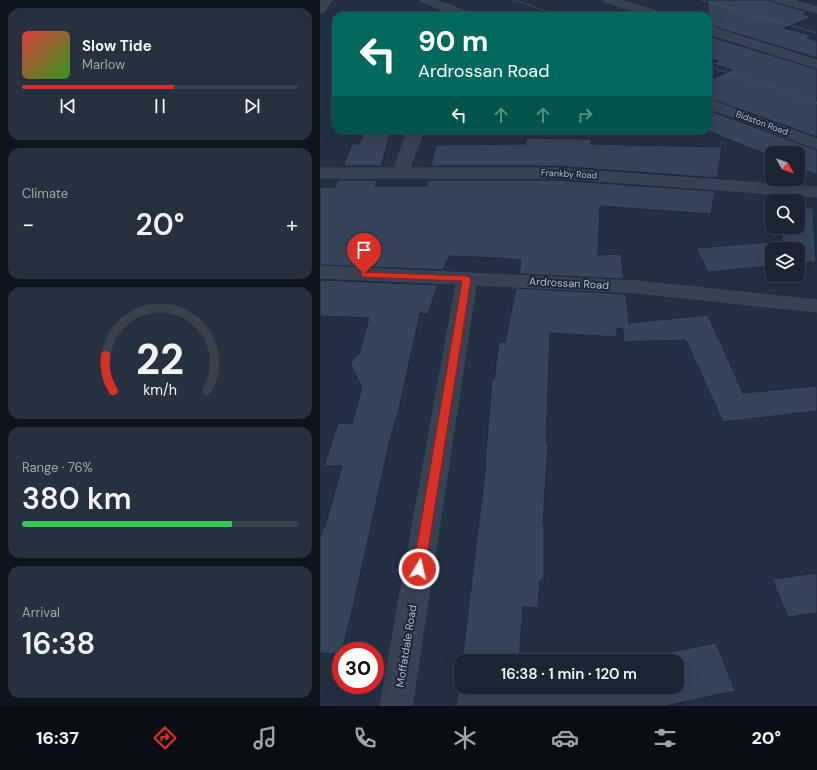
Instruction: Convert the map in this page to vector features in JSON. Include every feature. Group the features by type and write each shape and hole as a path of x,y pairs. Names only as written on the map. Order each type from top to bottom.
{"street":[{"path":"320,10 326,0"},
{"path":"426,0 458,12"},
{"path":"609,0 648,12"},
{"path":"780,0 817,10"},
{"path":"712,32 817,64"},
{"name":"Bidston Road","path":"712,105 817,144"},
{"path":"400,174 415,134"},
{"name":"Frankby Road","path":"320,173 555,173 817,192"},
{"name":"Ardrossan Road","path":"320,272 637,287 817,306"},
{"name":"Moffatdale Road","path":"396,706 467,279"}],"path":[{"path":"514,0 549,12"},
{"path":"702,0 817,33"},
{"path":"712,32 793,4"},
{"path":"712,67 817,103"}],"building":[{"path":"708,0 772,0 776,3 808,12 803,14 812,17 784,28 811,35 807,38 817,41 817,58 712,26 712,12 708,12"},
{"path":"712,37 817,69 817,137 712,99 712,79 732,70 713,64 718,61 712,59"},
{"path":"712,111 817,150 817,175 805,171 805,146 765,146 765,154 712,133"},
{"path":"363,134 390,134 381,166 343,166 352,144 359,144"},
{"path":"526,138 591,139 591,144 722,147 717,178 555,166 431,166 436,145 525,144"},
{"path":"338,180 377,180 375,186 427,186 428,180 555,180 715,191 711,214 600,206 598,255 621,254 624,279 519,274 521,260 498,258 449,256 443,270 320,265 320,187 335,187"},
{"path":"805,207 813,208 816,262 805,263 805,242 770,242 782,241 782,234 805,234"},
{"path":"765,242 765,267 708,272 696,248"},
{"path":"320,280 438,285 428,314 420,313 397,418 389,444 344,642 332,642 332,654 320,653 320,539 323,527 325,527 342,466 324,466 338,423 352,424 362,387 350,363 359,354 369,318 320,316"},
{"path":"516,288 626,294 629,323 708,315 743,393 817,386 817,411 723,422 686,340 624,342 623,329 617,328 617,337 550,333 546,443 548,443 543,525 544,580 540,580 538,608 523,607 520,654 463,654 486,464 485,465 492,380 494,380 499,342 505,342"},
{"path":"817,573 817,613 788,617 772,579"},
{"path":"716,643 735,691 665,706 456,706 458,694 684,694 684,654 660,654"}],"route":[{"path":"364,274 467,279 419,569"}]}
